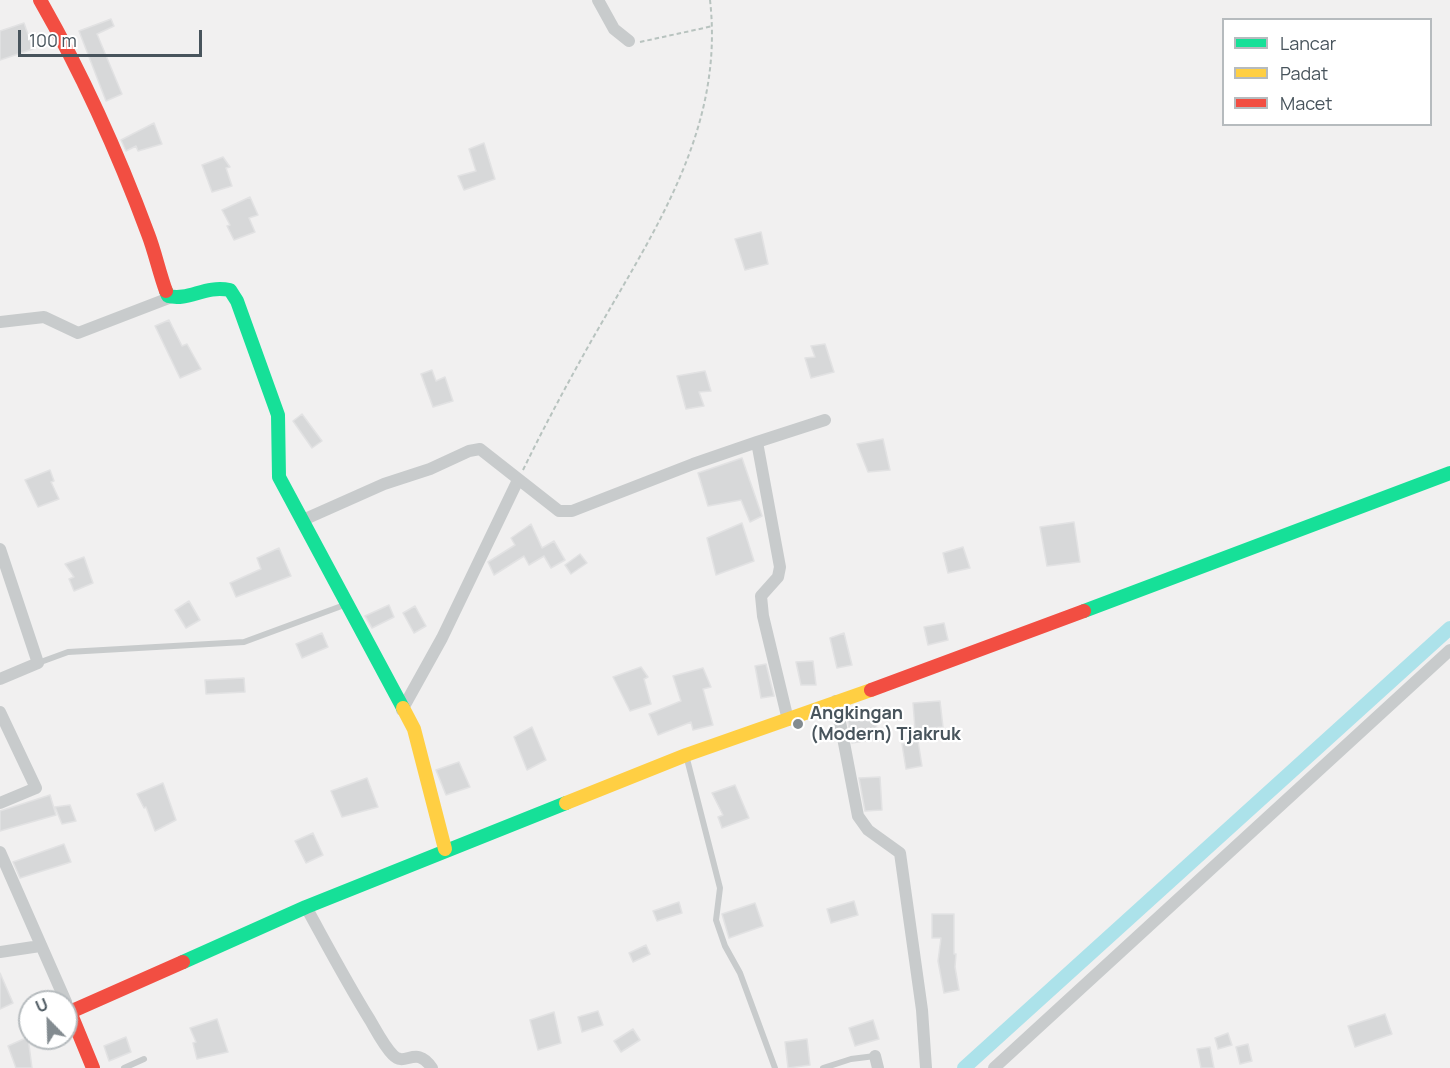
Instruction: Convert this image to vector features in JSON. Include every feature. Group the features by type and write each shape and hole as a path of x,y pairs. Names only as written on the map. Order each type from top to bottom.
{"street":[{"path":"40,0 84,78 107,137 120,160 169,298"},
{"path":"598,0 614,29 629,41"},
{"path":"0,322 44,317 78,333 169,298 215,287 230,290 274,403 279,433 279,477 414,729 445,849"},
{"path":"303,520 384,484 430,469 469,451 480,449 559,511 572,511 693,464 825,420"},
{"path":"757,442 780,567 778,577 761,596 763,616 788,720"},
{"path":"78,1000 445,849 686,755 1045,626 1450,473"},
{"path":"402,710 442,638 518,480"},
{"path":"0,549 38,663 0,679"},
{"path":"994,1068 1450,650"},
{"path":"836,701 858,816 868,830 900,853 922,1011 926,1068"},
{"path":"0,712 36,788 0,803"},
{"path":"0,852 60,990"},
{"path":"306,907 357,1000 392,1054 403,1059 420,1056 425,1058 432,1068"},
{"path":"0,952 40,946"},
{"path":"78,1032 93,1068"}],"lane":[{"path":"38,663 68,652 244,642 348,604"},
{"path":"686,755 720,888 717,920 725,946 740,973 775,1068"},
{"path":"124,1068 144,1059"},
{"path":"823,1068 851,1059 877,1062"}],"path":[{"path":"518,480 589,345 660,224 700,126 708,93 713,26 711,0"},
{"path":"629,41 647,42 713,26"}],"building":[{"path":"111,19 114,26 97,34 122,94 106,101 79,31"},
{"path":"24,23 33,49 0,60 0,31"},
{"path":"154,123 162,144 138,151 136,146 126,151 121,140"},
{"path":"484,143 495,179 464,190 458,176 476,171 469,149"},
{"path":"223,157 230,167 226,168 232,186 212,192 202,165"},
{"path":"250,197 258,215 249,218 255,232 234,240 227,226 230,225 222,210"},
{"path":"761,232 768,264 745,270 735,239"},
{"path":"169,320 182,346 187,344 201,369 180,378 155,326"},
{"path":"825,344 834,372 811,378 805,358 815,357 811,346"},
{"path":"432,370 436,381 445,377 453,401 433,407 421,374"},
{"path":"705,371 711,391 699,392 704,406 686,409 677,376"},
{"path":"302,414 322,441 312,448 293,421"},
{"path":"883,439 890,470 868,472 857,444"},
{"path":"742,458 762,516 750,522 741,500 708,506 698,473"},
{"path":"50,470 54,481 51,482 59,499 38,507 25,480"},
{"path":"1074,522 1080,562 1047,566 1040,527"},
{"path":"742,523 754,561 716,575 707,538"},
{"path":"531,524 542,548 554,541 565,560 551,568 544,556 529,565 524,556 494,575 488,562 515,545 511,538"},
{"path":"963,547 970,568 948,573 943,553"},
{"path":"279,548 291,576 236,597 230,583 261,569 257,558"},
{"path":"580,554 587,563 571,574 565,565"},
{"path":"84,557 93,583 74,591 69,579 74,577 65,564"},
{"path":"189,601 200,620 186,628 175,610"},
{"path":"389,605 394,617 372,628 365,616"},
{"path":"415,606 426,626 414,633 403,613"},
{"path":"944,623 948,640 928,645 924,627"},
{"path":"322,633 328,647 302,658 296,644"},
{"path":"844,633 852,665 837,668 830,638"},
{"path":"813,661 816,685 801,685 796,662"},
{"path":"766,664 774,696 761,698 755,666"},
{"path":"641,667 648,677 644,679 651,704 630,711 613,677"},
{"path":"703,668 711,687 703,689 713,725 693,730 691,722 658,735 649,714 681,701 673,676"},
{"path":"244,678 245,692 206,694 205,680"},
{"path":"940,701 943,727 915,729 913,703"},
{"path":"875,713 878,739 852,743 847,717"},
{"path":"532,727 546,760 527,770 514,737"},
{"path":"918,741 922,766 906,769 902,744"},
{"path":"459,762 470,787 446,795 436,770"},
{"path":"880,777 882,810 865,811 859,778"},
{"path":"367,778 378,807 342,817 331,791"},
{"path":"163,783 176,820 155,831 146,807 144,808 137,794"},
{"path":"735,785 749,818 722,828 718,817 723,815 712,793"},
{"path":"50,795 56,815 0,831 0,811"},
{"path":"70,805 76,821 62,824 55,807"},
{"path":"313,833 323,855 306,863 295,841"},
{"path":"64,844 71,862 20,878 13,862"},
{"path":"854,901 858,915 831,923 827,909"},
{"path":"679,902 682,913 657,921 653,911"},
{"path":"755,903 763,926 729,938 722,914"},
{"path":"932,914 954,914 954,954 956,954 955,967 959,990 944,993 938,961 941,938 932,938"},
{"path":"646,945 650,954 633,962 629,953"},
{"path":"0,973 13,1003 0,1009"},
{"path":"598,1011 603,1025 582,1032 578,1017"},
{"path":"554,1012 561,1043 538,1050 530,1020"},
{"path":"1385,1014 1392,1034 1355,1047 1348,1026"},
{"path":"217,1019 228,1052 197,1059 193,1043 196,1042 190,1028"},
{"path":"873,1020 879,1039 855,1046 849,1028"},
{"path":"633,1029 640,1040 621,1052 614,1041"},
{"path":"1228,1033 1232,1045 1218,1049 1215,1038"},
{"path":"126,1037 131,1052 109,1061 104,1046"},
{"path":"807,1039 810,1065 788,1068 785,1042"},
{"path":"18,1042 18,1050 30,1050 32,1068 16,1068 8,1046"},
{"path":"1248,1044 1252,1061 1240,1064 1236,1047"},
{"path":"1210,1047 1214,1068 1201,1068 1197,1049"}],"waterway":[{"path":"964,1068 1450,628"}],"traffic: fast":[{"path":"166,291 168,296 176,297 212,290 230,290 237,301 278,415 279,477 403,708"},
{"path":"1084,611 1450,473"},
{"path":"183,962 306,907 566,803"}],"traffic: slow":[{"path":"566,803 686,755 871,690"},
{"path":"403,708 414,729 445,849"}],"traffic: jam":[{"path":"40,0 71,57 125,174 148,234 166,291"},
{"path":"871,690 1084,611"},
{"path":"93,1068 70,1012 183,962"}],"place":[{"name":"Angkingan (Modern) Tjakruk","path":"798,724"}]}
